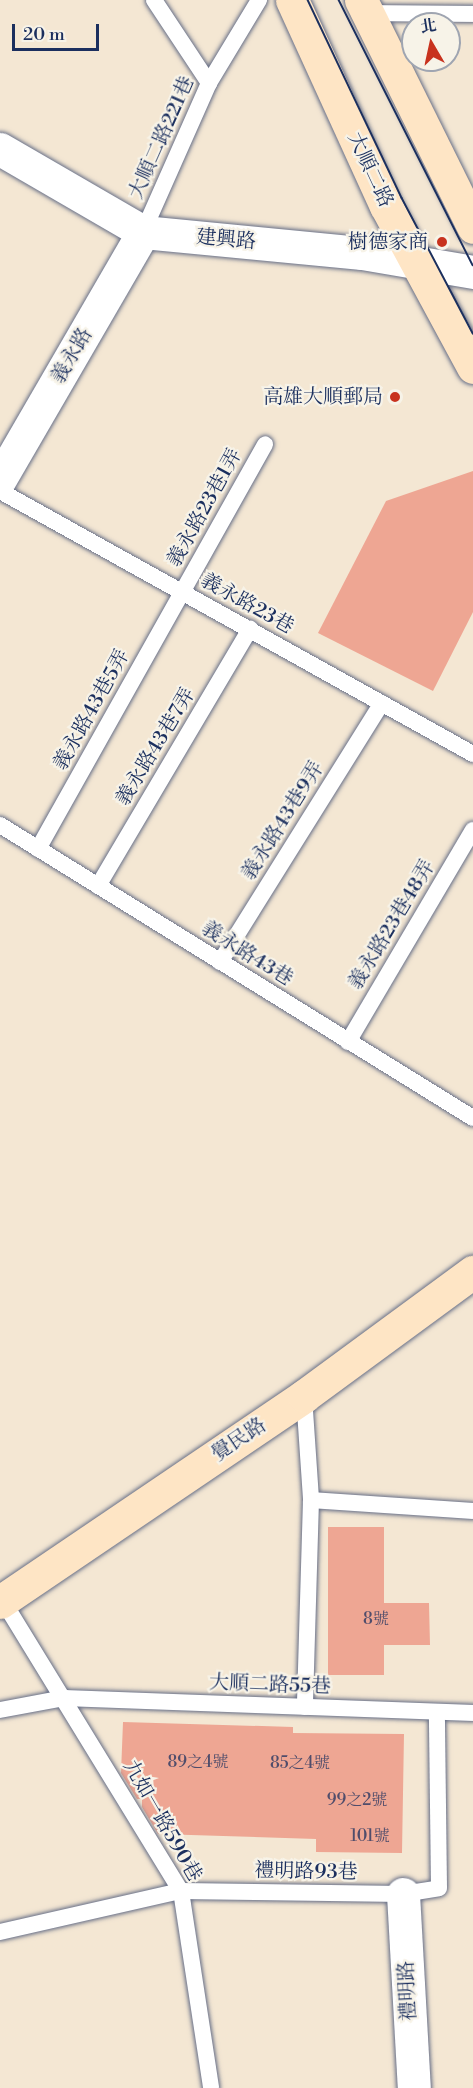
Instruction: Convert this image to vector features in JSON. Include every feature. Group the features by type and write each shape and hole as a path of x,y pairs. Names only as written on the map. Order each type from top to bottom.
{"street":[{"name":"大順二路","path":"292,0 386,206 473,367"},
{"path":"364,6 473,226"},
{"name":"建興路","path":"0,149 143,232 416,261 473,272"},
{"name":"義永路","path":"0,479 143,232"},
{"name":"覺民路","path":"1,1600 304,1396 473,1272"},
{"name":"禮明路","path":"403,1894 414,2088"}],"lane":[{"path":"154,0 209,83"},
{"name":"大順二路221巷","path":"143,232 209,83 259,0"},
{"path":"364,6 473,14"},
{"name":"義永路23巷1弄","path":"182,592 265,444"},
{"name":"義永路23巷","path":"0,491 473,754"},
{"name":"義永路43巷5弄","path":"38,849 182,592"},
{"name":"義永路43巷7弄","path":"98,886 250,629"},
{"name":"義永路43巷9弄","path":"220,962 382,703"},
{"name":"義永路43巷","path":"0,825 473,1118"},
{"name":"義永路23巷48弄","path":"348,1042 473,830"},
{"path":"304,1396 310,1500 305,1707"},
{"path":"310,1500 473,1511"},
{"name":"九如一路590巷","path":"1,1600 65,1698 181,1891 211,2088"},
{"name":"大順二路55巷","path":"0,1710 65,1698 473,1713"},
{"name":"禮明路93巷","path":"0,1932 181,1891 403,1894 438,1888 436,1712"}],"building":[{"path":"473,471 473,612 433,691 318,633 386,501"},
{"path":"328,1527 384,1527 384,1603 429,1603 430,1645 384,1645 384,1675 328,1675"},
{"path":"123,1722 293,1727 293,1733 404,1734 402,1853 316,1852 316,1839 158,1834 142,1807 142,1799 137,1799 121,1773"}],"tram line":[{"path":"308,0 402,198 473,333"},
{"path":"339,0 473,265"}],"place":[{"name":"樹德家商","path":"442,242"},
{"name":"高雄大順郵局","path":"395,397"}]}
